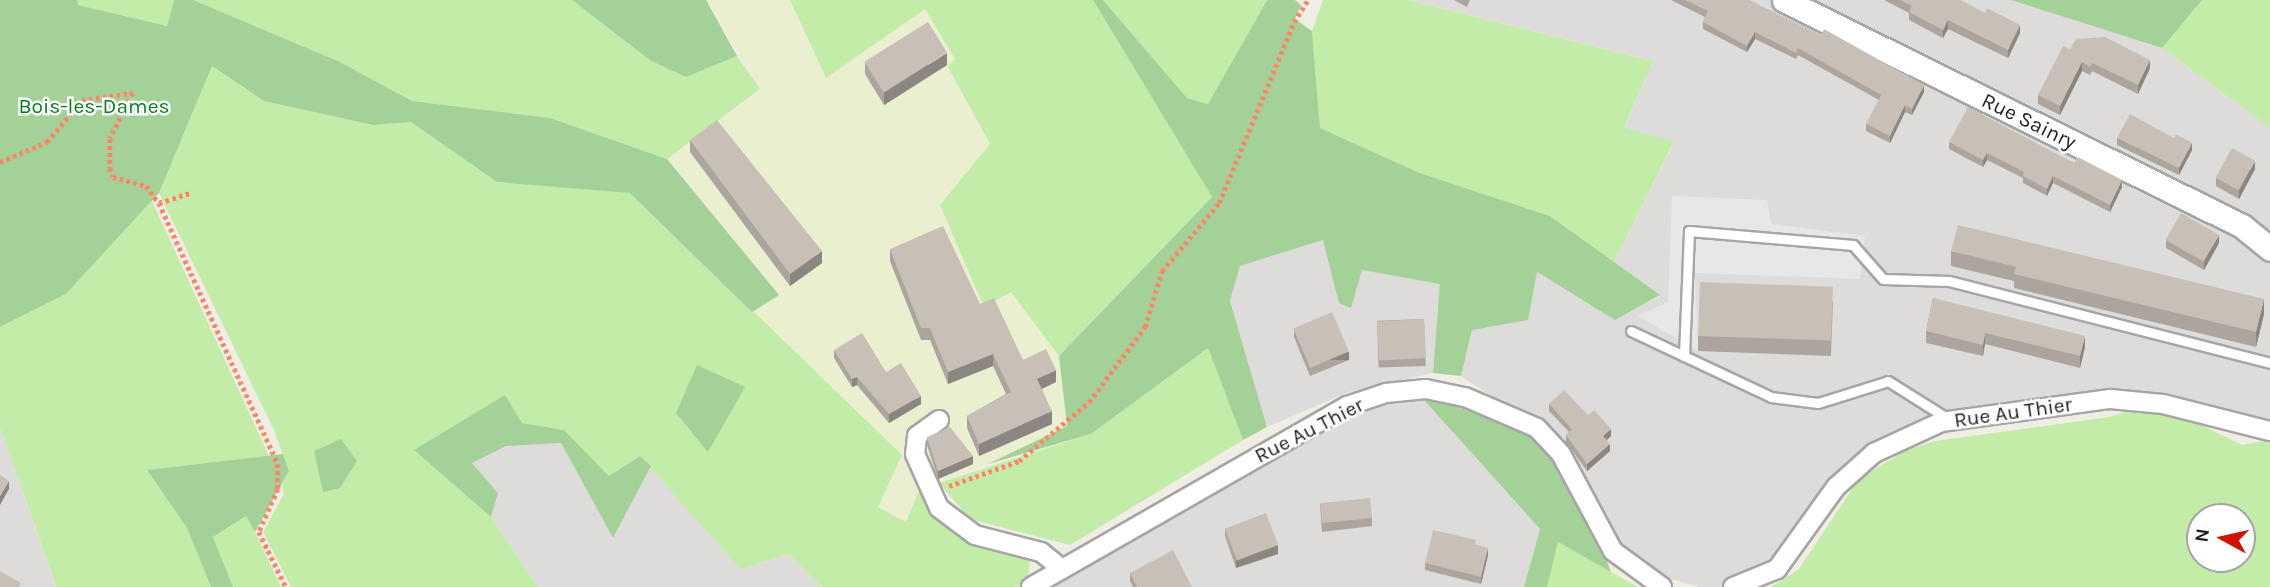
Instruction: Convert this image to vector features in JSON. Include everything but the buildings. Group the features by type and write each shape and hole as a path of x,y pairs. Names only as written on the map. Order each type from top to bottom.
{"street":[{"name":"Rue Sainry","path":"1784,0 2242,226 2270,248"},
{"name":"Rue Au Thier","path":"1031,587 1347,406 1386,393 1426,389 1465,397 1537,428 1561,454 1613,551 1662,587"},
{"name":"Rue Au Thier","path":"1733,587 1777,569 1836,487 1874,453 1951,421 2110,399 2163,404 2270,431"},
{"path":"939,419 917,436 915,454 939,508 975,536 1041,552 1062,569"}],"lane":[{"path":"1684,356 1689,231 1853,244 1883,279 1949,281 2270,363"},
{"path":"1631,331 1770,397 1818,403 1888,381 1951,421"}],"path":[{"path":"932,492 1019,461 1089,402 1145,327 1162,271 1219,203 1294,22 1308,0"},
{"path":"0,162 47,142 82,100 133,93 110,139 110,168 113,177 146,186 159,203 278,464 278,489 259,532 286,587"},
{"path":"159,203 189,193"}],"shaded area":[{"path":"1409,0 2011,0 2162,48 2270,128 2270,438 2124,390 1905,433 1833,485 1767,572 1724,587 1699,587 1643,571 1602,531 1559,441 1461,376 1472,330 1536,272 1615,319 1660,296 1614,262 1674,142 1624,129 1653,61"},
{"path":"1672,196 1767,200 1771,224 1865,236 1860,279 1695,273 1698,351 1638,316 1668,302"},
{"path":"1324,240 1339,302 1351,307 1362,270 1441,284 1433,373 1349,392 1267,427 1230,301 1240,266"},
{"path":"1379,399 1424,400 1540,529 1524,587 1014,587"},
{"path":"0,426 55,585 56,587 0,587"},
{"path":"561,443 613,538 651,466 741,570 789,554 822,587 538,587 491,517 498,493 472,463 506,446"}],"green space":[{"name":"Bois-les-Dames","path":"0,0 77,0 78,5 167,26 174,0 193,0 340,62 412,101 550,118 667,159 779,295 752,312 630,193 497,182 411,122 373,125 264,101 212,66 159,193 66,294 0,327"},
{"path":"77,0 174,0 167,26 77,5"},
{"path":"193,0 572,0 651,61 686,77 737,56 760,89 667,159 550,118 412,101 340,62"},
{"path":"572,0 706,0 737,56 686,77 651,61"},
{"path":"706,0 790,0 826,78 925,8 956,59 948,68 990,144 985,306 1011,292 1059,356 1067,426 988,464 919,491 906,522 878,506 902,455 752,312 778,295 667,159 760,90"},
{"path":"790,0 1093,0 1212,197 1059,356 1011,292 984,307 940,205 990,144 948,67 955,59 925,9 826,78"},
{"path":"1093,0 1103,0 1187,98 1208,104 1267,0 1295,0 1301,5 1295,19 1312,31 1320,128 1420,173 1550,216 1660,295 1615,320 1537,272 1528,320 1472,330 1461,376 1433,373 1440,284 1362,270 1351,308 1339,303 1323,240 1240,266 1230,301 1267,427 1243,440 1208,348 1091,434 988,464 1067,426 1059,356 1212,197"},
{"path":"1103,0 1267,0 1208,104 1187,98"},
{"path":"1323,0 1409,0 1653,61 1624,128 1674,141 1614,262 1550,216 1420,173 1320,128 1312,31"},
{"path":"2011,0 2202,0 2162,48"},
{"path":"2202,0 2270,0 2270,128 2162,48"},
{"path":"212,66 264,101 373,125 411,122 497,182 630,192 902,455 878,507 906,522 919,491 953,534 1030,558 1028,580 1014,587 822,587 789,554 741,570 640,456 609,476 564,430 522,423 414,450 491,517 538,587 291,587 263,532 284,494 282,486 289,471 274,430 159,193"},
{"path":"152,201 269,456 147,470 187,528 211,587 56,587 0,426 0,327 66,294"},
{"path":"1208,348 1243,440 1070,545 970,519 939,483 1091,434"},
{"path":"697,365 745,387 708,452 676,413"},
{"path":"505,395 522,423 564,430 609,476 640,456 651,466 613,538 561,443 506,446 472,463 498,493 491,517 414,450"},
{"path":"1424,400 1441,400 1543,441 1594,527 1611,572 1558,542 1547,587 1524,587 1540,529"},
{"path":"2139,408 2183,416 2242,445 2270,440 2270,587 1771,587 1799,569 1858,480 1904,451 1935,441 2110,417"},
{"path":"341,439 357,461 340,488 323,492 314,451"},
{"path":"283,454 289,471 255,532 246,516 213,537 233,587 211,587 187,528 147,470"},
{"path":"246,516 281,587 233,587 213,537"},
{"path":"1558,542 1638,587 1547,587"}]}
